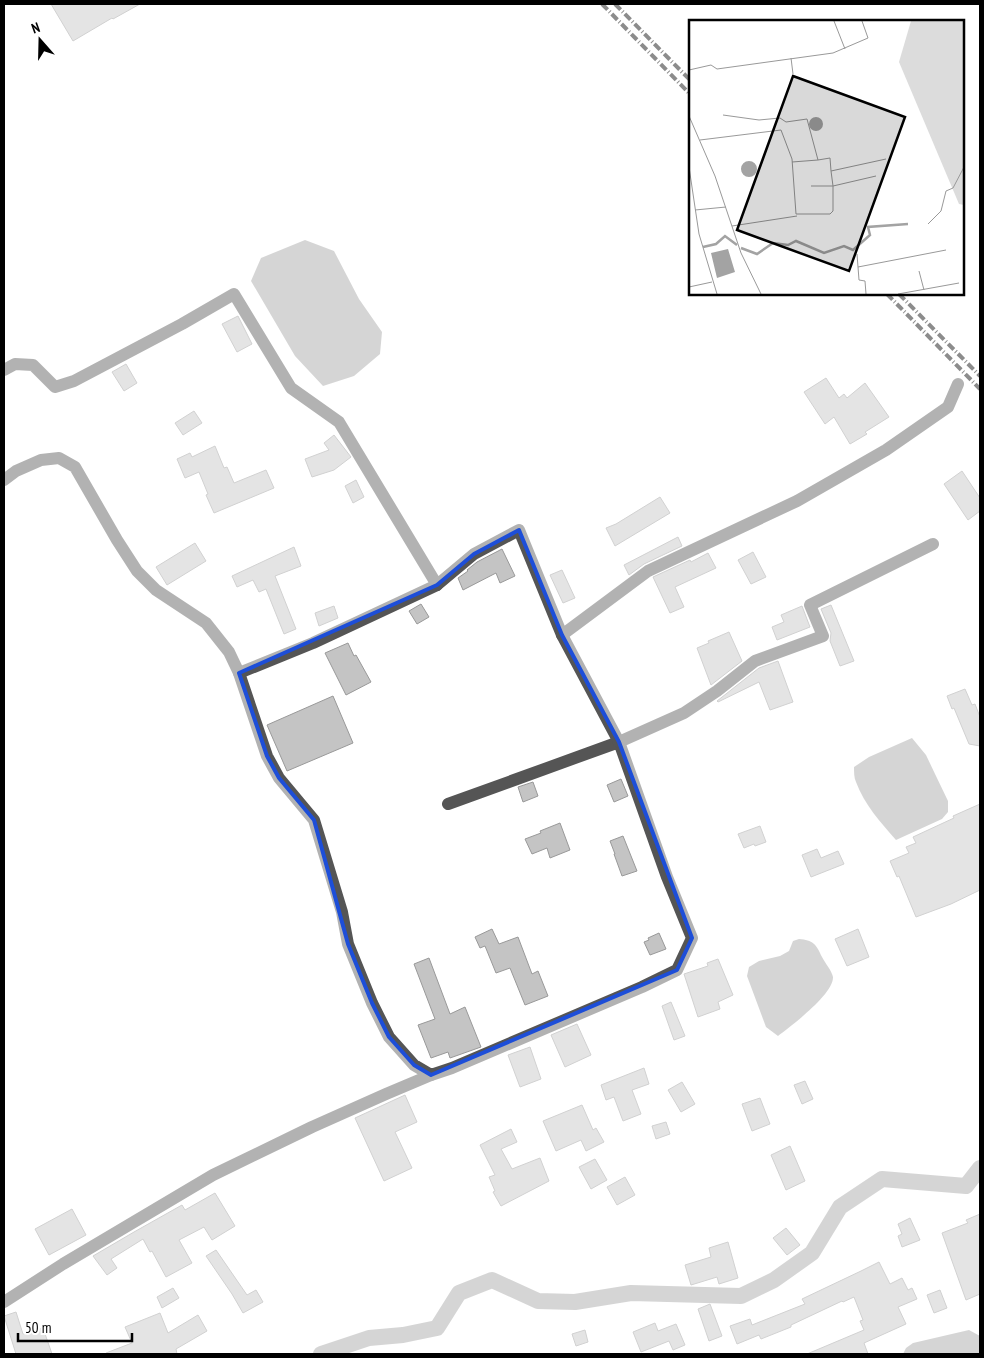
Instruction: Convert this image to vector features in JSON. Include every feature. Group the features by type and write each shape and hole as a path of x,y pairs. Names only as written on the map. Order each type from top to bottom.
{"street":[{"path":"4,370 15,364 33,365 55,387 74,381 182,324 234,294 291,388 339,422 437,585"},
{"path":"562,635 648,571 797,500 886,450 948,407 958,384"},
{"path":"4,480 16,471 40,460 59,458 74,467 137,571 156,590 206,623 229,652 239,673 267,756 279,778 314,820 342,912 348,944 372,1003 389,1036 414,1065 431,1075"},
{"path":"4,1302 213,1174 386,1094 452,1068 642,987 677,970 692,938 666,877 619,742 562,635 519,530 474,554 437,585 313,643 239,673"},
{"path":"448,804 619,742 684,713 717,691 755,661 823,636 810,605 933,544"}],"highlighted area":[{"path":"519,530 562,635 619,742 692,938 677,970 431,1075 414,1065 389,1037 372,1003 348,944 314,820 279,778 267,756 239,673 437,585 474,554"}],"shaded area":[{"path":"305,240 334,251 359,299 382,332 380,354 354,376 323,386 295,356 251,281 261,258"},
{"path":"912,738 926,755 948,801 948,812 942,819 896,840 868,806 855,780 854,767 869,757"},
{"path":"799,939 808,940 816,946 833,977 827,992 819,1001 778,1036 766,1027 747,976 749,967 759,961 780,956 789,951 793,941"},
{"path":"969,1330 980,1336 980,1354 903,1354 906,1348 913,1343"}],"building":[{"path":"51,4 140,4 73,41"},
{"path":"238,316 252,344 237,352 222,324"},
{"path":"126,364 137,383 124,391 112,372"},
{"path":"826,378 839,398 844,394 847,398 865,383 889,417 850,444 834,417 825,424 804,392"},
{"path":"194,411 202,423 183,435 175,423"},
{"path":"334,435 351,457 334,470 312,477 305,459 329,450 324,443"},
{"path":"215,446 224,468 227,467 234,483 266,470 274,488 214,513 199,472 185,478 177,459 190,453 192,457"},
{"path":"962,471 980,498 980,511 968,520 944,484"},
{"path":"356,480 364,497 353,503 345,486"},
{"path":"660,497 670,513 615,546 606,528 616,524"},
{"path":"678,537 682,546 644,564 629,575 624,565"},
{"path":"195,543 206,561 167,585 156,567"},
{"path":"294,547 301,566 275,576 296,629 284,634 266,589 259,592 253,580 237,587 232,576"},
{"path":"502,549 515,576 500,583 496,573 463,590 458,578 477,562"},
{"path":"753,552 766,577 751,584 738,560"},
{"path":"708,553 716,568 675,587 684,607 670,613 653,577"},
{"path":"562,570 575,598 563,603 550,575"},
{"path":"421,604 429,617 417,624 409,611"},
{"path":"831,605 854,661 840,666 830,641 831,633 821,609"},
{"path":"334,606 338,618 319,626 315,613"},
{"path":"802,606 810,627 777,640 772,627 784,622 781,615"},
{"path":"729,632 742,661 711,685 697,648"},
{"path":"348,643 371,682 346,695 325,653"},
{"path":"778,661 793,702 770,710 759,682 717,701 759,668"},
{"path":"965,689 972,705 975,704 980,717 980,746 969,744 947,696"},
{"path":"333,696 353,743 287,771 267,725"},
{"path":"621,779 628,796 614,802 607,785"},
{"path":"533,782 538,796 523,802 518,787"},
{"path":"980,804 980,890 951,904 916,917 899,876 897,877 890,861 909,853 906,847 916,843 913,837"},
{"path":"560,823 570,850 550,858 547,848 532,854 525,839"},
{"path":"760,826 766,842 744,848 738,834"},
{"path":"623,836 637,871 622,876 610,841"},
{"path":"817,849 821,858 838,851 844,864 811,877 802,855"},
{"path":"492,929 499,944 518,937 532,974 538,971 548,996 525,1005 510,968 496,973 485,946 480,948 475,937"},
{"path":"858,929 869,957 847,966 835,939"},
{"path":"659,933 666,949 650,955 644,942"},
{"path":"429,958 450,1014 465,1007 481,1047 450,1058 448,1052 431,1058 418,1025 435,1019 414,964"},
{"path":"718,959 733,995 718,1002 720,1009 698,1017 684,974 708,966 707,963"},
{"path":"671,1002 685,1036 674,1040 662,1006"},
{"path":"577,1024 591,1055 565,1067 551,1035"},
{"path":"530,1047 541,1079 520,1087 508,1055"},
{"path":"644,1068 649,1084 632,1090 641,1114 623,1121 614,1097 606,1100 601,1085"},
{"path":"805,1081 813,1099 802,1104 794,1085"},
{"path":"682,1082 695,1104 681,1112 668,1090"},
{"path":"405,1095 417,1122 395,1132 412,1168 384,1181 355,1118"},
{"path":"760,1098 770,1124 752,1131 742,1104"},
{"path":"582,1105 593,1130 596,1128 604,1142 586,1151 581,1140 556,1151 543,1121"},
{"path":"666,1122 670,1134 656,1139 652,1126"},
{"path":"511,1129 517,1142 501,1149 512,1169 540,1158 549,1181 501,1206 493,1192 495,1191 489,1177 495,1175 480,1145"},
{"path":"790,1146 805,1181 786,1190 771,1155"},
{"path":"595,1159 607,1180 591,1189 579,1167"},
{"path":"625,1177 635,1195 617,1205 607,1187"},
{"path":"215,1193 235,1226 212,1240 204,1227 179,1240 192,1263 166,1277 143,1239 111,1259 117,1268 107,1275 93,1256 182,1205 185,1210"},
{"path":"72,1209 86,1235 49,1255 35,1229"},
{"path":"980,1214 980,1294 966,1300 942,1233 968,1223 966,1220"},
{"path":"910,1218 920,1240 902,1247 898,1236 902,1234 898,1224"},
{"path":"786,1228 800,1245 787,1255 773,1238"},
{"path":"728,1242 738,1278 719,1284 717,1277 691,1285 685,1265 711,1257 709,1248"},
{"path":"216,1250 247,1295 256,1290 263,1302 243,1313 206,1256"},
{"path":"879,1262 890,1284 902,1278 908,1290 912,1288 917,1299 898,1307 906,1324 864,1343 868,1354 807,1354 864,1330 860,1321 863,1320 854,1297 791,1325 791,1327 761,1339 759,1335 737,1344 730,1326 750,1319 752,1325 805,1304 802,1299"},
{"path":"173,1288 179,1298 162,1308 157,1297"},
{"path":"940,1290 947,1308 934,1313 927,1295"},
{"path":"710,1304 722,1336 709,1341 698,1309"},
{"path":"16,1312 23,1334 43,1328 52,1354 16,1354 4,1316"},
{"path":"160,1313 168,1333 198,1315 207,1331 176,1349 177,1354 106,1353 132,1343 125,1327"},
{"path":"655,1323 658,1331 676,1324 685,1345 673,1350 669,1341 641,1352 633,1332"},
{"path":"585,1330 588,1342 576,1346 572,1334"}],"waterway":[{"path":"321,1354 369,1338 403,1335 437,1328 459,1293 492,1280 538,1301 575,1302 631,1293 741,1296 774,1280 812,1253 840,1207 882,1179 966,1186 980,1168"}],"railway":[{"path":"602,4 689,93"},
{"path":"615,4 689,79"},
{"path":"888,295 980,389"},
{"path":"900,295 980,376"}]}
